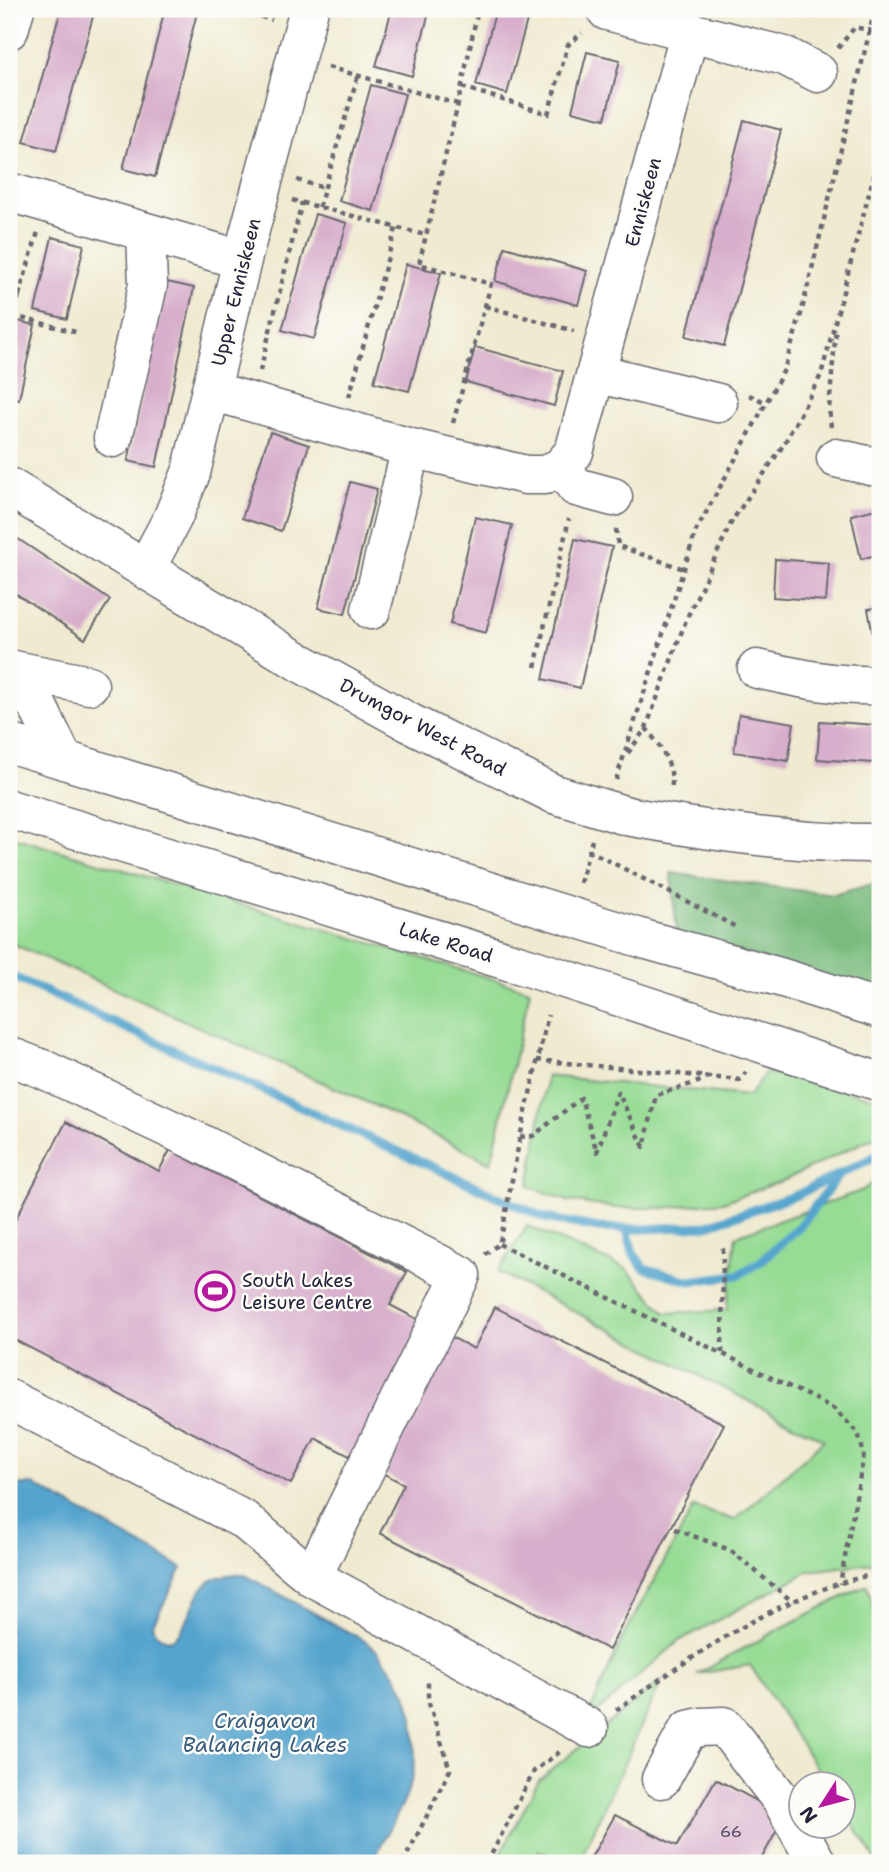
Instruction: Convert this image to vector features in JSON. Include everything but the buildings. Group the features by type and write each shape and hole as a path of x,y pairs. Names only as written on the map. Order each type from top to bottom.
{"main road":[{"path":"9,30 15,9"},
{"path":"607,11 785,56 818,73"},
{"name":"Upper Enniskeen","path":"146,568 173,517 191,473 242,260 306,19"},
{"name":"Enniskeen","path":"569,477 690,31"},
{"path":"9,191 242,260"},
{"path":"113,438 148,285 146,233"},
{"path":"601,356 718,403"},
{"path":"212,391 427,452 526,475 569,477 613,497"},
{"path":"372,610 427,452"},
{"path":"836,458 872,466 880,464"},
{"name":"Drumgor West Road","path":"9,487 302,663 398,716 554,794 645,819 757,836 880,843"},
{"path":"757,669 808,681 855,686 880,685"},
{"path":"9,671 89,685"},
{"path":"9,671 38,707 64,759"},
{"path":"9,743 880,1009"},
{"name":"Lake Road","path":"9,809 531,968 880,1082"},
{"path":"9,1056 45,1070 198,1142 461,1275 312,1577"},
{"path":"9,1399 244,1520 312,1577 589,1728"},
{"path":"661,1779 688,1730 724,1726 782,1801 817,1863"}],"path":[{"path":"232,9 260,17 306,19"},
{"path":"260,17 262,9"},
{"path":"427,452 485,306 491,284 419,264 478,9"},
{"path":"875,9 801,314 784,370 696,531 625,757 646,728 686,620 732,521 785,444 821,375 880,152"},
{"path":"461,87 548,114 568,45 607,11"},
{"path":"818,73 855,27 880,33"},
{"path":"335,69 458,104"},
{"path":"319,207 358,75"},
{"path":"307,183 324,188"},
{"path":"261,191 425,235"},
{"path":"252,402 302,202"},
{"path":"47,203 13,316 79,333"},
{"path":"341,428 396,228"},
{"path":"9,293 19,295"},
{"path":"485,306 601,356"},
{"path":"836,458 829,410 837,316"},
{"path":"535,667 569,477"},
{"path":"613,497 618,546 684,569"},
{"path":"645,819 673,778 662,748 646,728"},
{"path":"588,850 743,931"},
{"path":"502,1233 515,1160 548,1015"},
{"path":"537,1060 740,1080 766,1046"},
{"path":"520,1137 533,1136 581,1098 597,1152 618,1092 644,1147 656,1095 707,1077"},
{"path":"722,1353 723,1243"},
{"path":"499,1244 833,1408 858,1433 864,1454 840,1584"},
{"path":"675,1529 730,1550 793,1602"},
{"path":"487,1863 534,1771 589,1728 720,1638 793,1602 840,1584 879,1573 880,1580"},
{"path":"402,1863 450,1770 428,1700 432,1643"}],"green space":[{"path":"9,836 530,990 491,1163 382,1109 9,942"},
{"path":"671,873 833,895 880,882 880,995 677,933"},
{"path":"766,1072 880,1099 880,1134 785,1180 723,1202 662,1208 616,1208 568,1201 529,1186 547,1076 749,1096"},
{"path":"880,1178 880,1562 809,1571 679,1641 585,1722 624,1635 694,1507 735,1520 824,1440 498,1272 527,1226 627,1269 665,1313 727,1310 736,1236 863,1190"},
{"path":"867,1585 880,1629 880,1863 858,1832 858,1770 818,1770 750,1665 697,1674"},
{"path":"662,1680 579,1863 565,1863 539,1850 530,1863 496,1863 539,1780"}],"water":[{"name":"Craigavon Balancing Lakes","path":"33,1484 182,1568 152,1626 161,1637 169,1640 176,1637 205,1585 221,1576 239,1574 365,1641 377,1651 406,1694 413,1717 415,1760 405,1799 372,1863 9,1863 9,1487"}],"waterway":[{"path":"9,975 545,1218 598,1228 705,1226 797,1195 880,1154"},
{"path":"627,1229 633,1253 644,1268 690,1281 738,1275 760,1262 800,1226 839,1175"}],"place":[{"name":"South Lakes Leisure Centre","path":"215,1291"}]}
